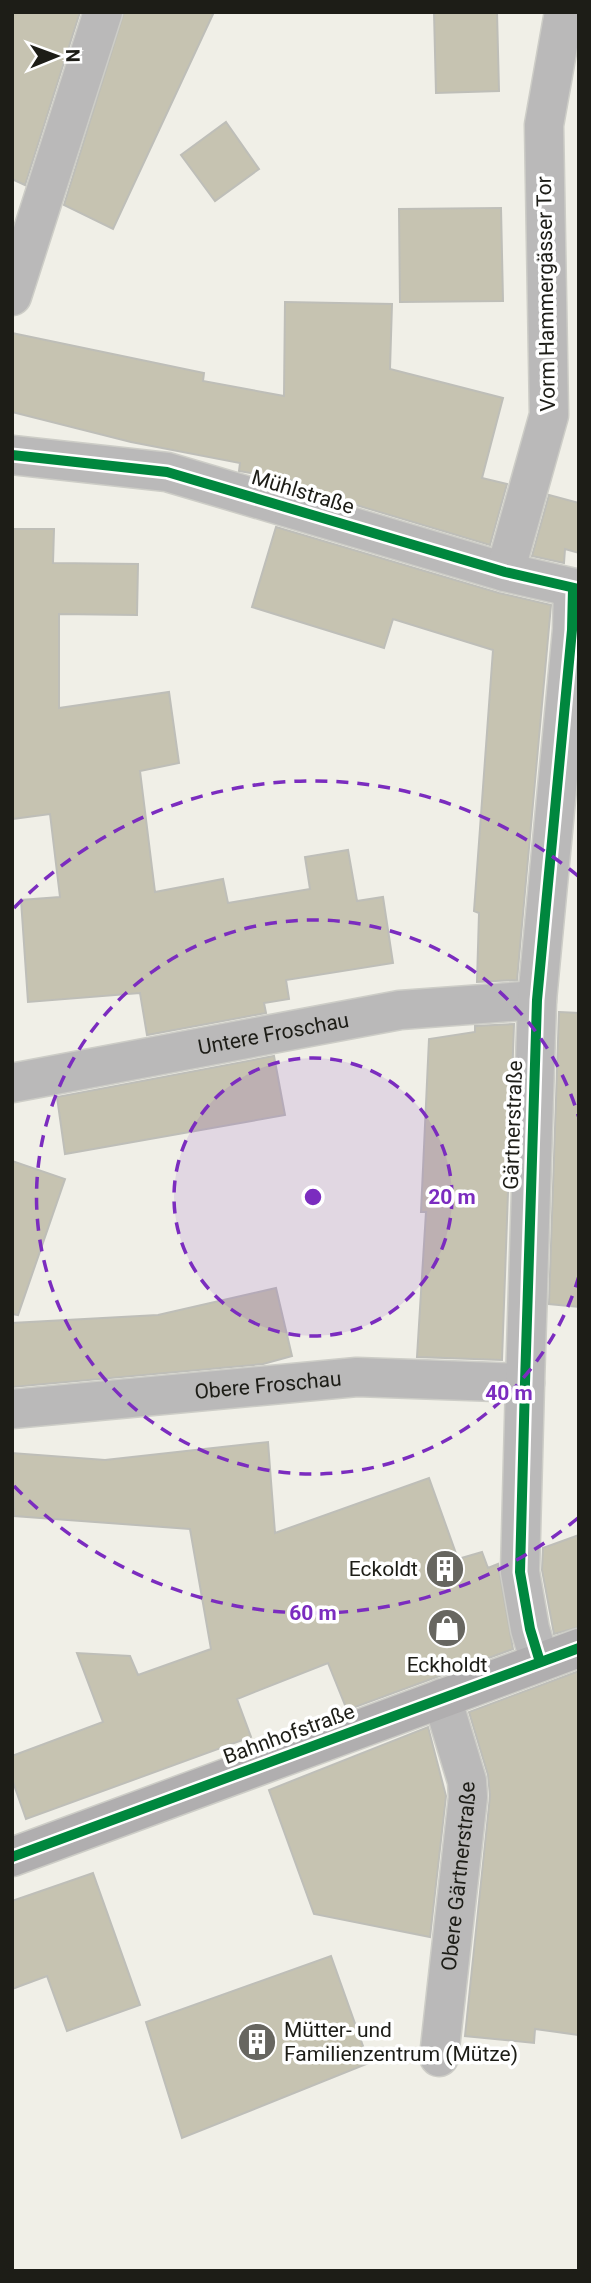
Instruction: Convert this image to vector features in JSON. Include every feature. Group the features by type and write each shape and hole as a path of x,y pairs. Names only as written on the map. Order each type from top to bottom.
{"street":[{"path":"12,296 20,239 103,12"},
{"name":"Vorm Hammergässer Tor","path":"505,572 549,415 544,125 564,12"},
{"name":"Mühlstraße","path":"12,455 167,472 505,572 576,589"},
{"name":"Gärtnerstraße","path":"540,1662 530,1629 520,1572 537,1000 576,589"},
{"name":"Untere Froschau","path":"12,1083 400,1010 537,1000"},
{"name":"Obere Froschau","path":"12,1409 357,1377 525,1383"},
{"name":"Bahnhofstraße","path":"12,1857 579,1648"},
{"name":"Obere Gärtnerstraße","path":"439,2057 468,1797 467,1781 442,1698"}],"building":[{"path":"12,12 80,12 25,185 12,179"},
{"path":"124,12 214,12 113,229 64,205"},
{"path":"434,12 497,12 499,91 436,93"},
{"path":"226,122 259,169 215,201 181,155"},
{"path":"501,208 503,301 400,302 399,209"},
{"path":"285,302 392,304 390,369 503,398 482,478 507,484 490,545 289,485 291,480 239,471 240,463 131,442 12,412 12,333 204,373 203,381 284,396"},
{"path":"549,495 579,503 579,553 565,549 564,563 532,556"},
{"path":"276,527 499,593 551,605 517,980 477,982 479,913 474,911 493,650 393,619 384,648 252,607"},
{"path":"12,529 54,529 53,563 138,564 137,615 59,614 59,708 169,692 179,763 140,771 155,892 223,879 228,903 310,889 305,857 348,850 357,901 383,897 393,963 286,980 289,999 264,1003 266,1013 147,1035 140,993 28,1002 21,900 60,897 50,814 12,819"},
{"path":"559,1012 579,1013 579,1307 549,1304"},
{"path":"514,1024 502,1360 417,1357 426,1212 421,1212 429,1039 475,1032 475,1026"},
{"path":"274,1056 285,1115 65,1154 57,1097"},
{"path":"12,1161 65,1179 18,1315 12,1314"},
{"path":"276,1288 292,1356 263,1364 12,1387 12,1323 158,1315"},
{"path":"268,1442 275,1533 429,1478 458,1559 482,1552 488,1568 498,1564 513,1649 347,1710 328,1663 237,1699 251,1737 26,1819 12,1779 12,1756 103,1722 77,1653 130,1656 138,1675 211,1649 190,1529 14,1516 12,1453 105,1460"},
{"path":"579,1535 579,1627 554,1634 542,1570 543,1548"},
{"path":"579,1671 579,2035 535,2029 534,2043 465,2036 490,1796 488,1775 469,1712"},
{"path":"428,1727 446,1796 430,1937 314,1914 269,1790"},
{"path":"93,1873 140,2005 67,2031 47,1976 12,1989 12,1901"},
{"name":"Mütter- und Familienzentrum (Mütze)","path":"331,1956 369,2063 182,2138 146,2022"}],"cycle path":[{"path":"12,455 167,472 505,572 579,589"},
{"path":"540,1662 530,1629 520,1572 525,1383 537,1000 572,630 573,589"},
{"path":"12,1857 579,1648"}],"place":[{"name":"Eckoldt","path":"445,1569"},
{"name":"Eckholdt","path":"447,1628"},
{"name":"Mütter- und Familienzentrum (Mütze)","path":"257,2042"}]}
